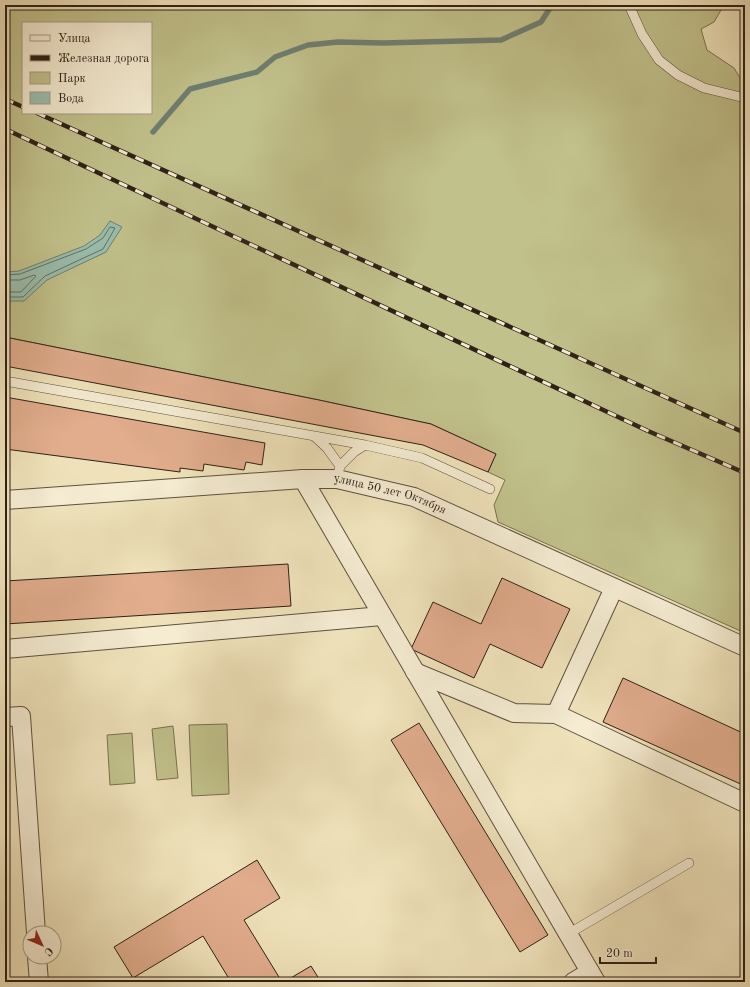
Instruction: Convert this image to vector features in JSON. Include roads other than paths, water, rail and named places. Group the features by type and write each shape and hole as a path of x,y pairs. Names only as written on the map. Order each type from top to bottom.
{"street":[{"name":"улица 50 лет Октября","path":"5,500 303,479 338,473 414,497 745,647"},
{"path":"303,479 593,977 573,982"},
{"path":"556,714 614,588"},
{"path":"5,649 382,616"},
{"path":"415,672 514,713 556,714 745,803"},
{"path":"5,717 21,716 35,925"},
{"path":"38,965 39,982"}],"lane":[{"path":"629,5 642,34 659,60 678,75 704,88 745,98"},
{"path":"5,381 365,445 422,458 490,489"},
{"path":"315,437 327,448 338,473 354,452 365,445"},
{"path":"568,934 689,863"}],"water":[{"path":"110,221 122,227 106,252 47,280 24,301 5,301 5,272 19,271 84,246 100,235"}],"waterway":[{"path":"153,132 190,89 257,72 275,57 308,45 338,42 383,43 501,40 541,22 552,5"}],"railway":[{"path":"5,99 22,107"},
{"path":"39,114 745,433"},
{"path":"5,129 648,431 745,473"}]}
